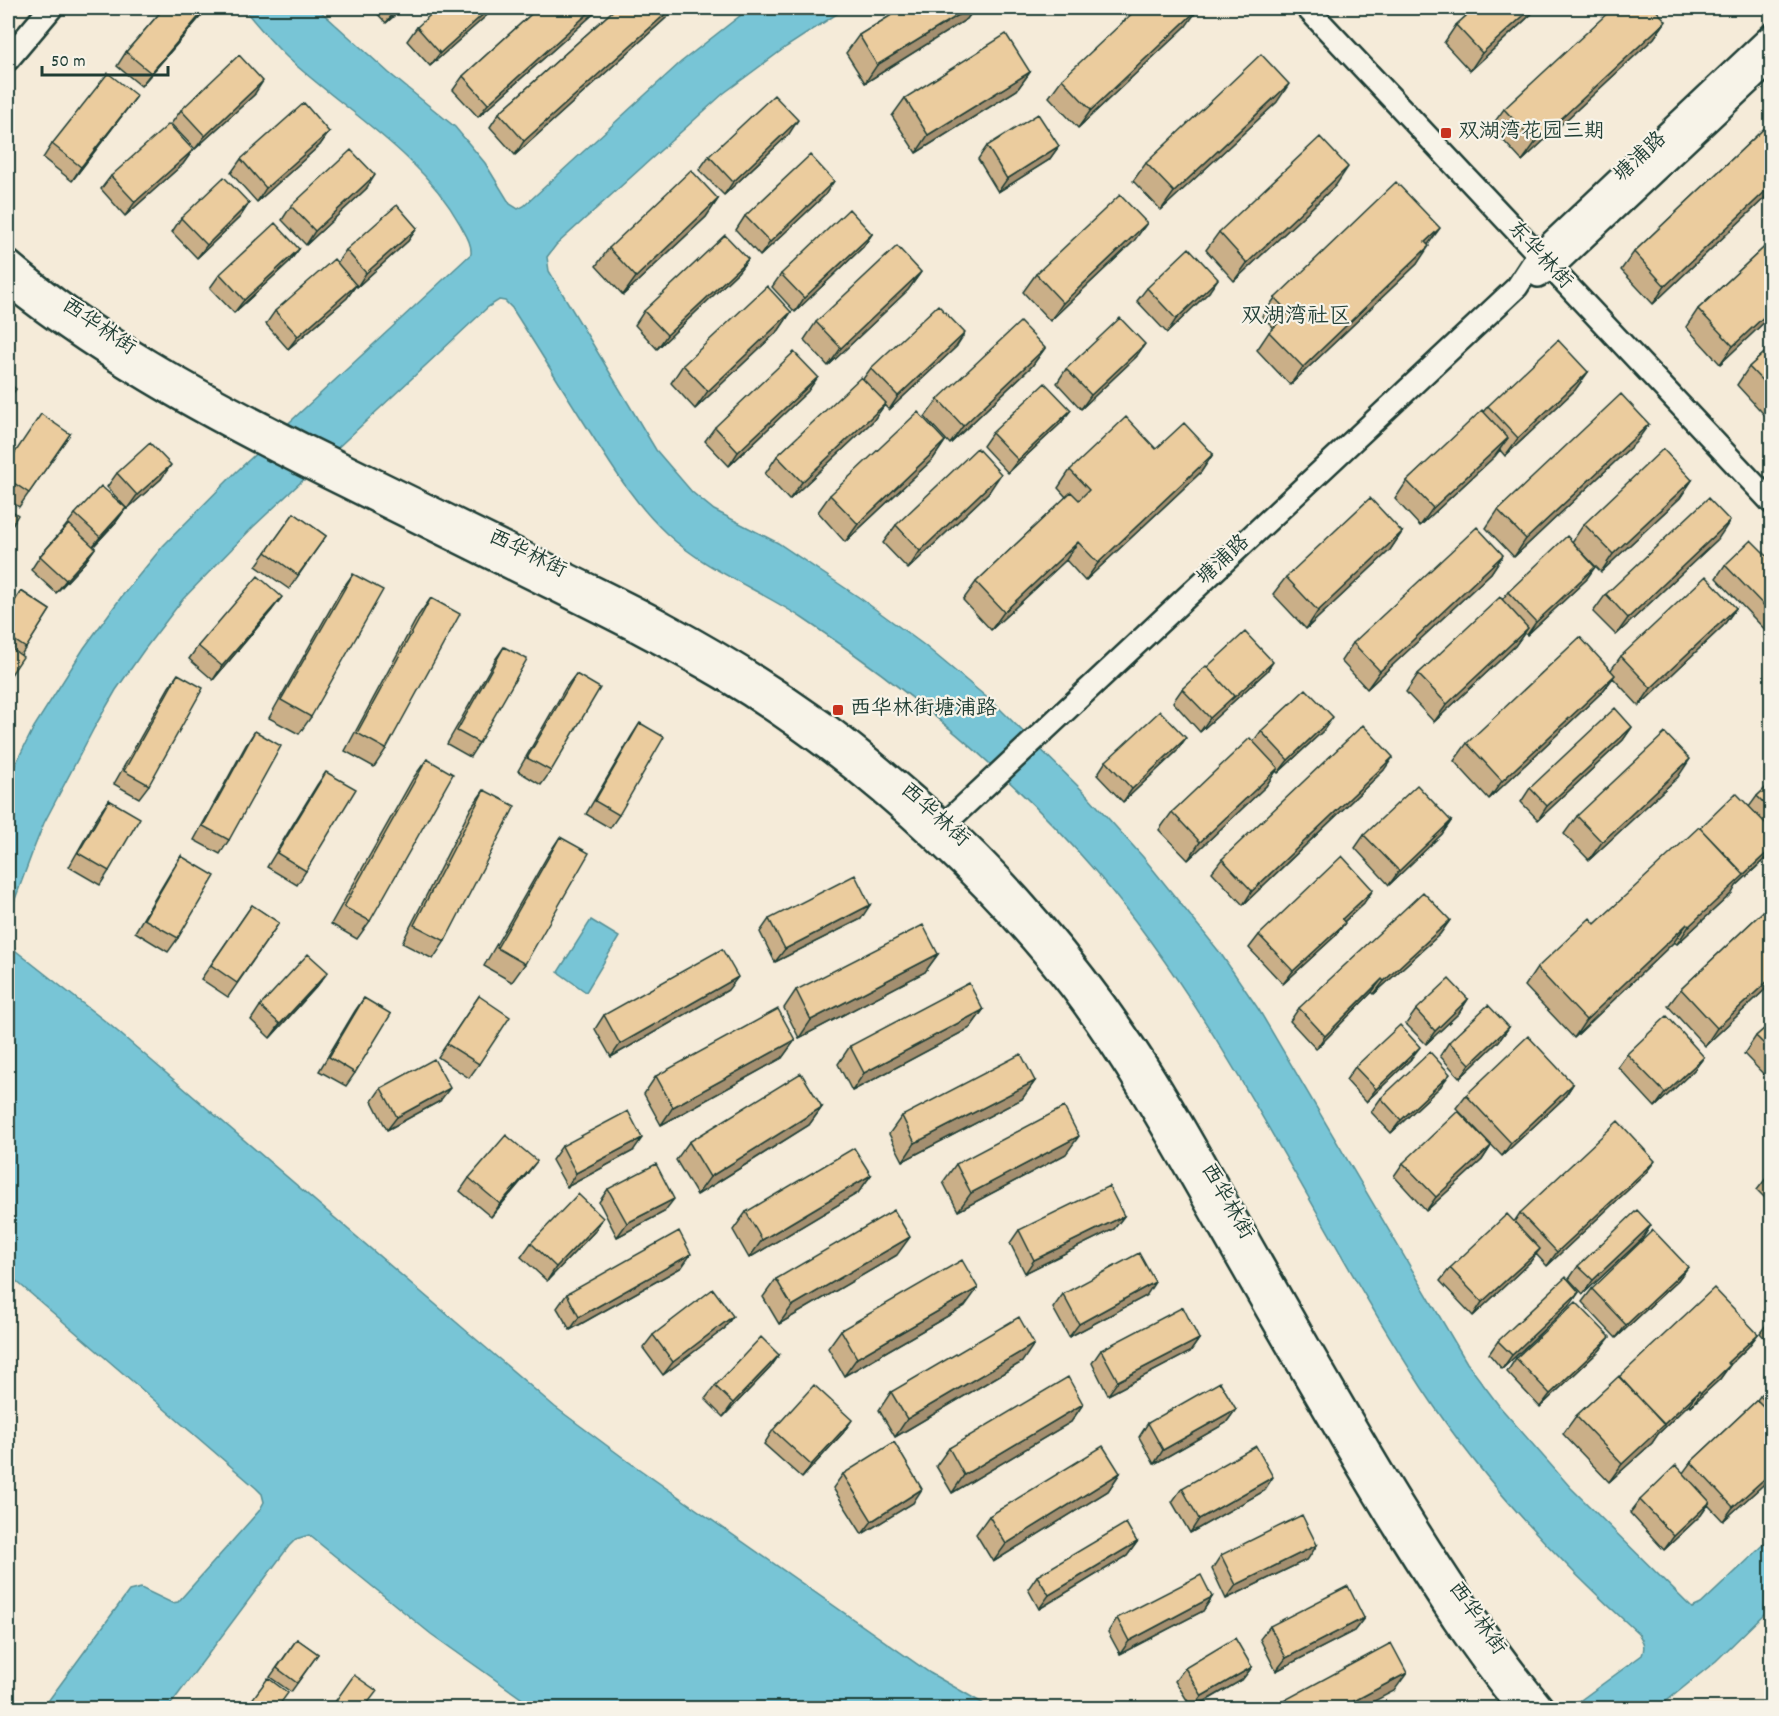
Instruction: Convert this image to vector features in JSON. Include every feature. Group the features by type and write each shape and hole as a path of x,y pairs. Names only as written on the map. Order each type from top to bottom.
{"main road":[{"path":"8,59 51,8"},
{"name":"西华林街","path":"8,261 101,333 264,435"},
{"name":"西华林街","path":"8,284 90,346 167,393 264,435 324,465 725,679 808,735 995,873 1083,976 1126,1034 1175,1112 1374,1459 1440,1567 1509,1667 1544,1708"},
{"name":"西华林街","path":"939,830 982,886 1070,987 1111,1044 1161,1124 1364,1477 1461,1631 1494,1678 1520,1708"}],"street":[{"name":"东华林街","path":"1307,8 1772,503"},
{"name":"塘浦路","path":"1545,262 1772,34"},
{"name":"塘浦路","path":"939,830 1516,287 1772,61"}],"water":[{"path":"243,8 317,8 389,73 455,127 485,163 510,204 518,209 681,62 750,8 846,8 786,47 724,93 556,245 547,257 549,271 656,450 692,492 714,510 778,543 860,598 924,645 997,706 1089,797 1143,857 1221,954 1259,1010 1467,1363 1500,1407 1571,1488 1692,1608 1701,1604 1771,1538 1771,1607 1716,1661 1658,1708 1570,1708 1642,1655 1644,1646 1638,1633 1608,1606 1522,1518 1469,1455 1445,1422 1382,1323 1228,1059 1187,994 1143,932 1096,872 1064,836 994,768 919,703 881,673 802,618 698,558 667,534 635,499 617,474 512,308 505,301 499,300 488,307 253,527 183,599 116,690 94,728 44,823 14,902 8,930 8,779 34,727 84,648 163,546 236,472 471,254 469,242 460,224 444,199 425,176 382,135 289,59"},
{"path":"591,920 619,937 586,992 558,972"},
{"path":"8,930 9,942 16,951 110,1025 555,1407 629,1462 930,1673 991,1708 535,1708 431,1634 309,1535 296,1539 289,1546 168,1708 43,1708 129,1591 141,1588 172,1603 178,1602 259,1511 264,1502 262,1494 256,1488 8,1274"}],"building":[{"path":"164,8 206,8 151,73 126,52"},
{"path":"438,8 490,8 440,53 417,27"},
{"path":"538,8 594,8 488,104 463,76"},
{"path":"616,8 672,8 524,141 499,113"},
{"path":"903,8 970,8 877,65 859,35"},
{"path":"1138,8 1199,8 1091,110 1062,79"},
{"path":"1475,8 1532,8 1482,53 1456,25"},
{"path":"1613,8 1654,8 1666,21 1535,143 1504,109"},
{"path":"1006,34 1030,72 928,135 905,98"},
{"path":"1261,54 1289,84 1174,192 1146,163"},
{"path":"239,55 263,81 205,136 181,110"},
{"path":"108,73 137,96 81,167 52,144"},
{"path":"774,95 798,120 733,182 709,156"},
{"path":"304,103 329,132 266,188 241,159"},
{"path":"1038,114 1059,146 1007,179 987,146"},
{"path":"1771,122 1772,185 1665,286 1634,252"},
{"path":"169,124 193,150 135,202 111,176"},
{"path":"1320,137 1348,167 1247,263 1219,232"},
{"path":"351,150 375,175 315,231 291,206"},
{"path":"810,155 834,181 770,242 745,216"},
{"path":"691,170 718,199 636,277 609,248"},
{"path":"224,177 249,203 207,245 181,218"},
{"path":"1396,182 1440,228 1425,242 1429,246 1303,367 1269,332 1289,313 1275,298"},
{"path":"1120,195 1147,223 1063,303 1036,274"},
{"path":"397,205 417,228 366,273 346,250"},
{"path":"849,209 872,234 804,298 781,274"},
{"path":"275,223 299,249 244,300 220,274"},
{"path":"725,235 748,259 667,335 644,311"},
{"path":"1772,240 1772,309 1733,346 1698,309"},
{"path":"897,246 921,272 841,348 816,322"},
{"path":"1189,248 1218,279 1176,319 1147,288"},
{"path":"334,259 356,285 298,336 275,311"},
{"path":"767,286 791,312 708,391 683,365"},
{"path":"938,305 965,333 898,396 871,368"},
{"path":"1120,318 1145,344 1091,395 1066,369"},
{"path":"1020,322 1045,348 963,426 938,399"},
{"path":"1558,340 1588,372 1518,438 1488,406"},
{"path":"1772,346 1772,391 1749,367"},
{"path":"794,352 818,377 738,452 715,427"},
{"path":"861,377 886,403 802,482 777,456"},
{"path":"8,382 16,389 8,400"},
{"path":"1045,383 1071,410 1018,460 992,433"},
{"path":"1621,394 1649,424 1526,539 1498,510"},
{"path":"1482,410 1508,438 1433,508 1407,481"},
{"path":"918,412 945,441 858,524 830,495"},
{"path":"41,414 70,434 29,493 8,479 8,463"},
{"path":"1126,417 1156,449 1184,423 1213,454 1098,563 1078,542 1004,612 976,582 1071,492 1079,500 1089,490 1070,470"},
{"path":"150,443 171,465 137,495 117,473"},
{"path":"977,448 1001,474 920,551 896,525"},
{"path":"1663,449 1692,480 1613,554 1584,524"},
{"path":"101,486 126,508 100,537 75,514"},
{"path":"1370,498 1402,532 1318,611 1286,577"},
{"path":"1708,498 1730,521 1628,618 1606,594"},
{"path":"8,508 18,515 8,532"},
{"path":"294,513 326,536 298,575 266,552"},
{"path":"69,524 95,548 66,580 40,556"},
{"path":"1477,527 1503,555 1380,671 1353,643"},
{"path":"1567,536 1595,567 1536,622 1508,592"},
{"path":"1751,540 1772,561 1772,614 1725,565"},
{"path":"353,574 383,590 311,717 281,700"},
{"path":"258,576 282,597 222,666 198,646"},
{"path":"1706,576 1736,608 1651,688 1621,656"},
{"path":"21,591 50,610 26,648 8,636 8,612"},
{"path":"1500,597 1528,628 1447,704 1418,674"},
{"path":"431,598 460,614 386,749 357,733"},
{"path":"1245,632 1273,662 1231,700 1234,696 1207,667"},
{"path":"1580,637 1615,675 1502,781 1467,743"},
{"path":"8,646 23,657 8,679"},
{"path":"504,647 527,659 479,743 457,731"},
{"path":"1206,666 1234,696 1210,718 1182,689"},
{"path":"178,674 203,688 149,785 124,771"},
{"path":"576,674 600,688 551,771 527,758"},
{"path":"1306,689 1333,717 1288,760 1261,731"},
{"path":"1615,708 1632,727 1547,806 1530,788"},
{"path":"1160,711 1186,738 1132,789 1106,761"},
{"path":"640,723 664,737 619,815 595,801"},
{"path":"1363,725 1393,757 1252,891 1222,859"},
{"path":"255,731 281,746 229,840 203,826"},
{"path":"1665,733 1690,759 1602,842 1577,816"},
{"path":"1250,738 1278,768 1200,842 1172,812"},
{"path":"427,759 453,774 370,921 344,907"},
{"path":"326,772 356,789 306,871 277,853"},
{"path":"1772,782 1772,811 1757,796"},
{"path":"1417,785 1451,821 1399,871 1364,835"},
{"path":"484,790 515,806 445,941 414,925"},
{"path":"1736,793 1772,830 1772,848 1744,874 1700,828"},
{"path":"109,800 140,818 109,871 78,853"},
{"path":"1699,827 1744,875 1689,926 1687,924 1586,1020 1537,968 1590,918 1595,924"},
{"path":"560,837 589,853 525,964 497,948"},
{"path":"181,856 215,876 178,938 144,919"},
{"path":"1342,856 1373,890 1342,919 1345,923 1293,971 1259,935"},
{"path":"855,875 870,905 785,949 769,919"},
{"path":"1423,892 1450,920 1384,981 1382,979 1325,1036 1299,1008"},
{"path":"1772,903 1772,977 1717,1028 1681,989"},
{"path":"252,905 279,923 237,983 211,965"},
{"path":"923,925 938,954 811,1020 796,990"},
{"path":"722,949 738,977 620,1044 604,1015"},
{"path":"308,954 328,972 280,1024 260,1006"},
{"path":"1449,979 1468,999 1435,1031 1416,1010"},
{"path":"969,983 983,1010 864,1073 850,1046"},
{"path":"479,996 510,1017 479,1064 447,1044"},
{"path":"364,998 391,1014 355,1073 329,1057"},
{"path":"1488,1005 1509,1027 1470,1064 1449,1042"},
{"path":"778,1009 795,1040 673,1107 656,1076"},
{"path":"1667,1016 1704,1057 1665,1093 1627,1054"},
{"path":"1772,1022 1772,1052 1756,1036"},
{"path":"1400,1025 1420,1047 1376,1089 1355,1067"},
{"path":"1528,1036 1573,1084 1511,1143 1466,1095"},
{"path":"1430,1052 1450,1074 1401,1120 1381,1098"},
{"path":"1021,1054 1035,1081 915,1143 902,1116"},
{"path":"434,1059 450,1088 397,1117 381,1088"},
{"path":"801,1073 822,1107 710,1177 689,1142"},
{"path":"1064,1107 1079,1136 971,1193 956,1164"},
{"path":"628,1111 642,1138 576,1173 562,1146"},
{"path":"1458,1111 1491,1146 1436,1197 1403,1163"},
{"path":"1618,1121 1655,1161 1557,1252 1520,1213"},
{"path":"506,1135 537,1161 500,1204 469,1178"},
{"path":"854,1148 871,1175 762,1240 746,1212"},
{"path":"656,1164 674,1199 627,1223 608,1189"},
{"path":"1772,1172 1772,1182 1767,1177"},
{"path":"1109,1186 1124,1216 1034,1260 1019,1230"},
{"path":"578,1194 603,1218 556,1267 531,1243"},
{"path":"894,1210 910,1237 792,1306 776,1279"},
{"path":"1637,1210 1651,1225 1593,1280 1578,1266"},
{"path":"1507,1214 1540,1249 1482,1302 1450,1268"},
{"path":"1653,1230 1688,1267 1626,1325 1592,1289"},
{"path":"679,1231 691,1254 579,1317 567,1294"},
{"path":"1139,1253 1155,1282 1079,1324 1063,1294"},
{"path":"962,1260 978,1288 857,1358 841,1330"},
{"path":"1566,1277 1579,1292 1512,1355 1498,1341"},
{"path":"1714,1288 1758,1334 1727,1363 1730,1365 1701,1393 1699,1391 1664,1424 1619,1377"},
{"path":"713,1289 733,1316 673,1362 653,1335"},
{"path":"1576,1302 1610,1337 1550,1394 1516,1358"},
{"path":"1183,1307 1199,1339 1118,1381 1101,1350"},
{"path":"1019,1317 1034,1344 907,1419 891,1392"},
{"path":"761,1337 779,1355 733,1403 715,1386"},
{"path":"1619,1376 1664,1425 1622,1464 1576,1416"},
{"path":"1068,1377 1083,1404 964,1475 949,1448"},
{"path":"1220,1382 1236,1409 1163,1450 1148,1423"},
{"path":"814,1385 852,1420 811,1465 773,1430"},
{"path":"1772,1385 1772,1407 1760,1396"},
{"path":"1757,1400 1772,1415 1772,1472 1733,1507 1691,1462"},
{"path":"894,1442 922,1489 872,1521 843,1474"},
{"path":"1103,1446 1120,1473 1006,1544 989,1516"},
{"path":"1256,1446 1273,1477 1199,1519 1182,1488"},
{"path":"1676,1465 1710,1502 1674,1536 1640,1500"},
{"path":"1302,1515 1317,1545 1236,1585 1221,1555"},
{"path":"1126,1523 1137,1542 1049,1595 1037,1576"},
{"path":"1201,1575 1212,1597 1129,1641 1117,1618"},
{"path":"1348,1586 1364,1618 1286,1658 1270,1626"},
{"path":"1235,1638 1252,1667 1202,1696 1185,1668"},
{"path":"297,1639 318,1654 297,1683 277,1668"},
{"path":"1391,1643 1407,1673 1341,1708 1275,1708 1274,1706"},
{"path":"354,1675 377,1691 364,1708 335,1708 332,1706"},
{"path":"268,1678 288,1693 277,1708 246,1708"}],"place":[{"name":"双湖湾花园三期","path":"1446,133"},
{"name":"西华林街塘浦路","path":"838,710"}],"district":[{"name":"双湖湾社区","path":"1296,317"}]}
